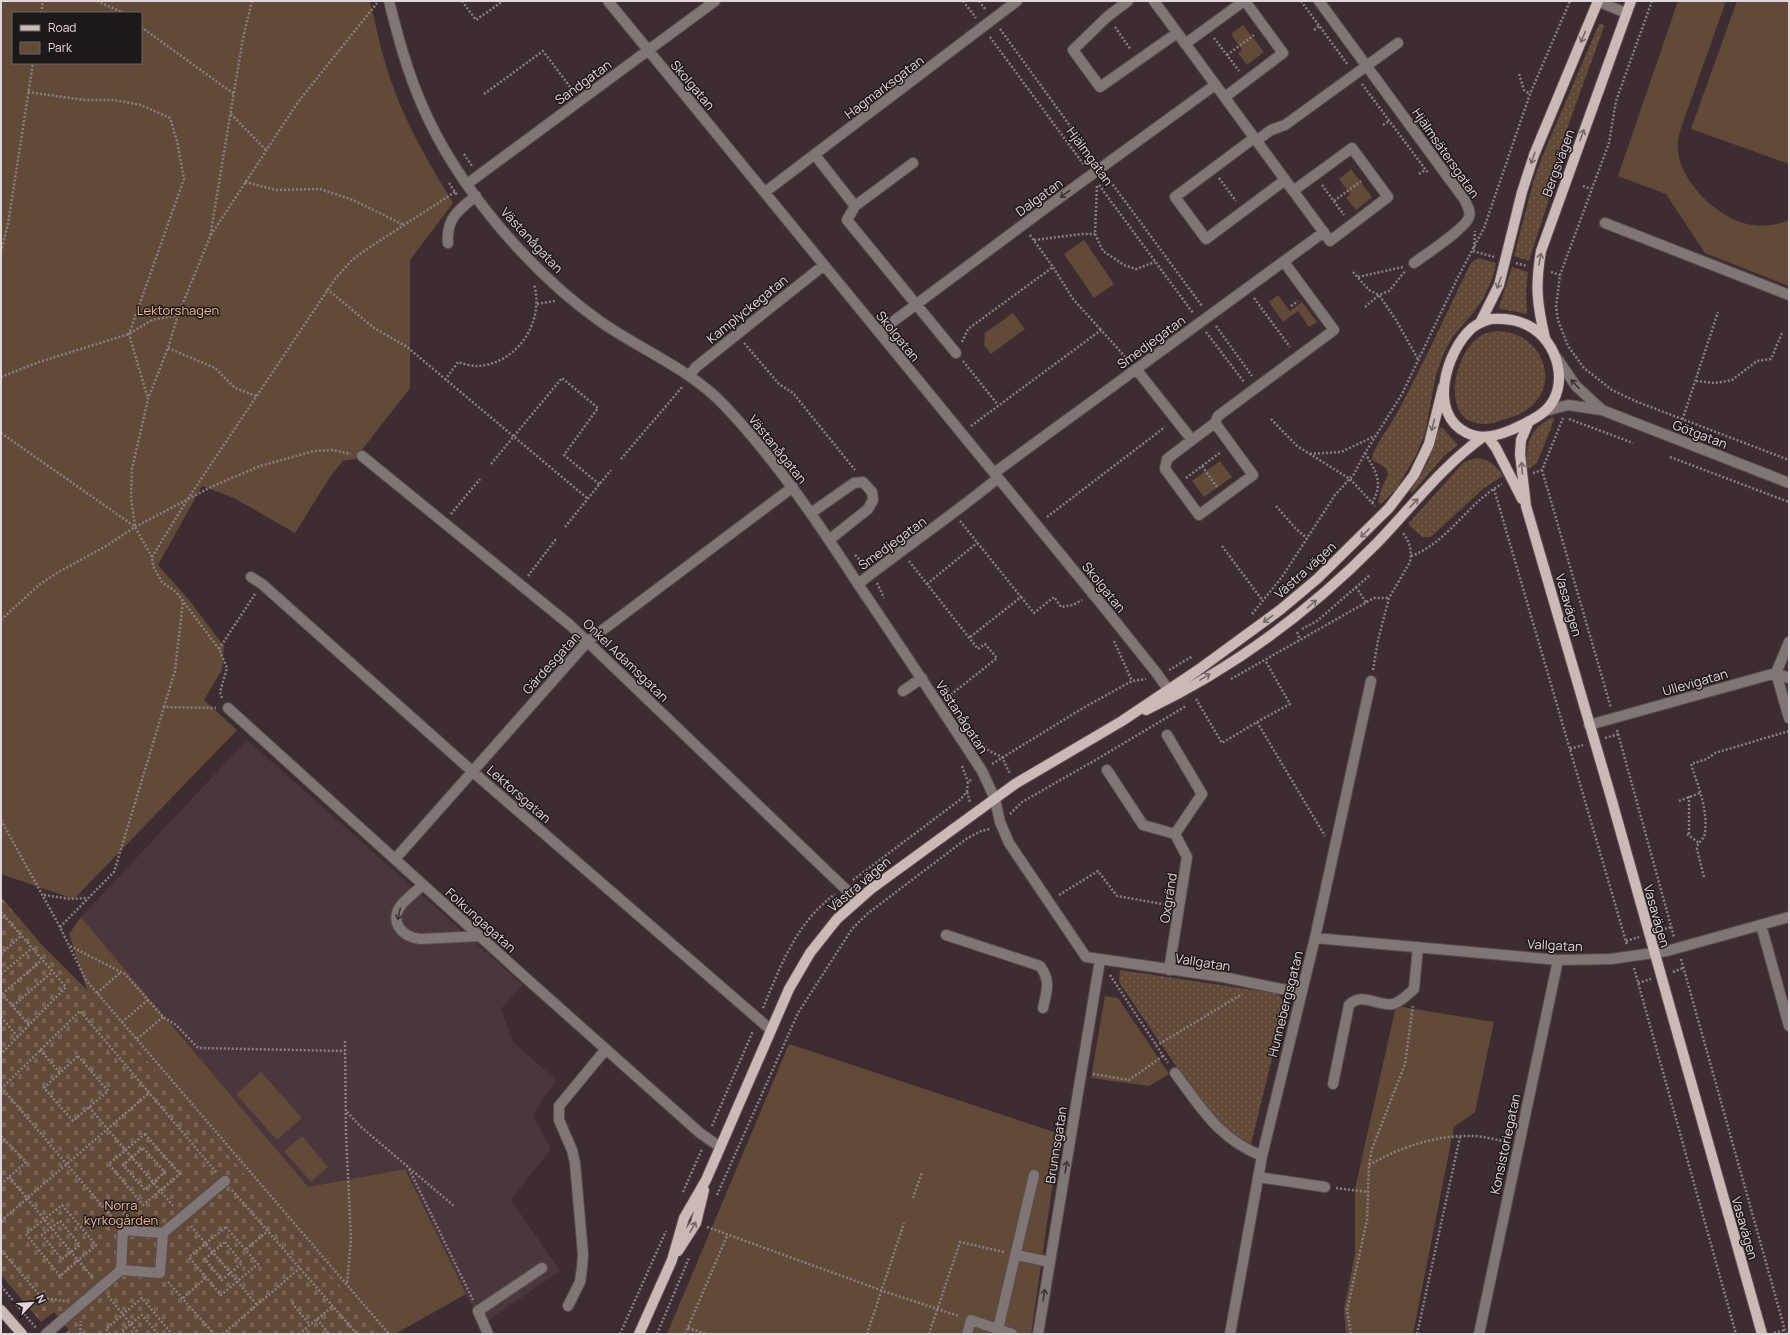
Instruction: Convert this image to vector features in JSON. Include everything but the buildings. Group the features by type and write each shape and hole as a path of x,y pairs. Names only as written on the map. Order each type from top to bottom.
{"main road":[{"name":"Bergsvägen","path":"1480,323 1499,285 1522,192 1534,155 1598,1"},
{"name":"Bergsvägen","path":"1545,338 1536,296 1536,282 1541,251 1631,1"},
{"path":"1500,319 1520,322 1530,326 1545,338 1559,367 1559,383 1555,398 1545,411 1508,431 1485,437 1468,433 1454,423 1444,400 1443,387 1453,358 1462,339 1473,328 1480,323 1500,319"},
{"name":"Västra vägen","path":"639,1334 672,1260 684,1218 706,1180 789,989 810,953 837,919 857,900 1015,784 1122,721 1240,640 1280,610 1317,579 1389,508 1406,486 1423,459 1443,387"},
{"name":"Vasavägen","path":"1517,478 1521,440 1529,421"},
{"name":"Västra vägen","path":"1122,721 1172,698 1248,652 1290,622 1340,580 1376,544 1451,462 1485,437"},
{"name":"Vasavägen","path":"1485,437 1496,448 1517,478 1526,506 1590,725 1762,1334"},
{"name":"Västra vägen","path":"672,1260 696,1222 706,1180"},
{"path":"1,1310 22,1334"}],"street":[{"name":"Västanågatan","path":"389,1 400,44 420,101 433,129 467,184 522,250 547,277 600,321 689,376 725,406 767,454 811,513 922,678 982,771 995,799 1000,822 1009,843 1086,958 1100,960"},
{"name":"Skolgatan","path":"608,1 961,434 1093,593 1168,689"},
{"name":"Sandgatan","path":"467,184 715,1"},
{"name":"Hagmarksgatan","path":"765,192 1018,1"},
{"path":"1128,1 1107,17 1073,50 1100,87 1177,33"},
{"path":"1154,1 1286,180 1293,191 1330,241 1388,197 1352,148 1293,191"},
{"path":"1185,44 1244,1 1283,53 1224,97"},
{"name":"Hjälmsätersgatan","path":"1319,1 1460,193 1469,208 1470,215 1468,221 1461,228 1414,263"},
{"path":"1598,1 1626,13"},
{"path":"1286,180 1206,239 1175,197 1255,139 1271,130 1286,125 1398,43"},
{"name":"Dalgatan","path":"879,332 1022,225 1091,179 1101,168 1215,85"},
{"path":"815,155 855,206"},
{"path":"913,163 855,206 847,220 956,353"},
{"path":"448,243 447,233 450,220 464,205 476,196"},
{"path":"1605,223 1789,295"},
{"name":"Smedjegatan","path":"858,584 901,550 943,522 996,476 1136,369 1248,289 1324,232"},
{"path":"1215,423 1253,475 1199,515 1165,469 1167,459 1215,423 1218,416 1334,330 1284,262"},
{"name":"Kamplyckegatan","path":"689,376 696,367 736,334 824,265"},
{"name":"Götgatan","path":"1553,352 1573,382 1602,410"},
{"path":"1136,369 1192,440"},
{"name":"Götgatan","path":"1545,411 1568,405 1602,410 1789,483"},
{"name":"Onkel Adamsgatan","path":"362,456 522,584 588,642 857,900"},
{"path":"811,513 849,485 859,482 867,484 873,496 872,504 829,540"},
{"name":"Gärdesgatan","path":"395,859 588,642 793,487"},
{"name":"Lektorsgatan","path":"251,577 262,584 473,772 771,1030"},
{"path":"1789,642 1776,673 1789,718"},
{"path":"1776,673 1789,678"},
{"name":"Ullevigatan","path":"1590,725 1776,673"},
{"path":"903,691 922,678"},
{"name":"Hunnebergsgatan","path":"1230,1334 1262,1156 1315,938 1371,681"},
{"name":"Folkungagatan","path":"228,708 606,1049 706,1138 720,1147"},
{"path":"1107,770 1143,825 1175,834 1202,794 1166,735"},
{"name":"Oxgränd","path":"1169,970 1187,857 1175,834"},
{"path":"423,885 402,904 399,910 397,919 403,934 411,938 420,939 481,936"},
{"name":"Vallgatan","path":"1315,938 1558,960 1631,957 1654,954 1789,917"},
{"path":"1761,925 1789,1026"},
{"path":"946,935 1040,966 1046,975 1047,987 1043,1008"},
{"path":"1333,1084 1349,1004 1360,998 1380,1004 1395,1003 1414,989 1418,947"},
{"name":"Vallgatan","path":"1100,960 1258,984 1301,993"},
{"name":"Brunnsgatan","path":"1038,1334 1100,960"},
{"name":"Konsistoriegatan","path":"1479,1334 1558,960"},
{"path":"568,1306 580,1282 583,1254 575,1163 572,1150 559,1120 559,1106 606,1049"},
{"path":"1175,1073 1222,1133 1235,1143 1262,1156"},
{"path":"998,1329 1034,1175"},
{"path":"1258,1177 1325,1187"},
{"path":"120,1270 160,1273 163,1234 225,1181"},
{"path":"46,1334 120,1270 123,1230 163,1234"},
{"path":"1016,1255 1050,1262"},
{"path":"488,1334 478,1311 542,1268"},
{"path":"967,1334 971,1320 1012,1334"}],"path":[{"path":"41,12 44,1"},
{"path":"98,1 122,12"},
{"path":"210,237 243,38 252,1"},
{"path":"164,707 228,708 220,692 227,668 219,648 184,600 162,582 153,566 152,557 135,527 131,497 132,469 148,400 168,348 178,315 210,237 298,102 377,2 384,1"},
{"path":"462,1 476,20 502,1"},
{"name":"Hjälmgatan","path":"963,1 1091,179 1200,323 1255,388"},
{"path":"979,1 1209,316 1255,388"},
{"path":"1350,479 1375,435 1402,394 1457,279 1484,228 1530,94 1570,1"},
{"path":"1652,1 1616,101 1609,143 1560,275 1556,307 1558,320 1575,357 1584,368 1612,390 1683,420 1789,460"},
{"path":"377,2 379,9"},
{"path":"1107,17 1139,61"},
{"path":"1314,30 1319,26"},
{"path":"142,28 234,94"},
{"path":"1207,28 1246,81"},
{"path":"1227,55 1264,28"},
{"path":"484,94 543,51 580,100"},
{"path":"1,252 8,224 33,64"},
{"path":"1519,74 1524,90 1530,94"},
{"path":"28,92 85,100 114,100 141,105 170,118 177,141 184,179 129,334 148,400"},
{"path":"231,114 266,150"},
{"path":"1383,126 1389,121"},
{"path":"1425,126 1430,122"},
{"path":"1213,169 1243,211"},
{"path":"1419,174 1425,170"},
{"path":"1334,201 1372,174"},
{"path":"1315,175 1352,225"},
{"path":"447,179 464,205"},
{"path":"1091,179 1095,234 1096,239 1103,251 1124,265 1136,269 1155,262"},
{"path":"245,182 276,190 320,189 353,200 404,225"},
{"path":"152,557 187,500 327,289 352,260 467,184"},
{"path":"1583,186 1591,189"},
{"path":"1022,225 1053,267 1073,299 1136,369"},
{"path":"1034,240 1082,234 1095,234"},
{"path":"1358,276 1396,269 1414,263"},
{"path":"1365,308 1379,295 1389,291 1402,273 1414,263"},
{"path":"998,405 956,353 968,329 1053,267"},
{"path":"1353,272 1369,290 1379,295 1396,320 1419,361"},
{"path":"445,380 458,362 475,366 507,358 518,348 535,318 537,292 533,278 538,282"},
{"path":"327,289 374,328 407,347 512,437 587,498"},
{"path":"1248,289 1298,357"},
{"path":"537,304 558,301 553,296"},
{"path":"1676,439 1718,312"},
{"path":"1,377 39,362 129,334 152,320 178,315"},
{"path":"961,434 998,405 1102,330"},
{"path":"1696,381 1715,383 1732,380 1757,361 1771,359 1782,333"},
{"path":"736,334 779,384 793,393 867,484"},
{"path":"168,348 216,368 235,388 256,396"},
{"path":"621,459 683,386 689,376"},
{"path":"491,464 562,378 598,408 564,456 599,484"},
{"path":"676,382 689,390"},
{"path":"1633,443 1563,417 1542,470 1614,718 1786,1334"},
{"path":"1037,525 1175,419"},
{"path":"1271,419 1287,438 1350,479 1377,508"},
{"path":"1,433 135,527"},
{"path":"1310,454 1341,452 1375,435"},
{"path":"1177,485 1231,445"},
{"path":"1,620 40,584 135,527 213,486 260,466 314,451 332,450 362,456"},
{"path":"1365,453 1378,478 1379,487 1372,503"},
{"path":"1670,457 1789,502"},
{"path":"1202,466 1224,497"},
{"path":"565,527 611,470"},
{"path":"1411,556 1424,551 1433,544 1494,489 1517,478 1542,470"},
{"path":"444,522 480,478"},
{"path":"1494,489 1631,957 1736,1334"},
{"path":"1276,506 1296,529 1308,538"},
{"path":"963,524 1034,613 1054,598 1061,606 1073,606 1093,593"},
{"path":"1371,681 1378,640 1389,598 1410,562 1410,544 1401,532"},
{"path":"522,584 556,539"},
{"path":"927,584 977,543"},
{"path":"1222,546 1263,601"},
{"path":"901,550 978,649 985,644 996,658 938,704"},
{"path":"1300,640 1296,632 1318,621 1370,575"},
{"path":"219,648 262,584"},
{"path":"1356,587 1366,602"},
{"path":"969,638 1021,597"},
{"path":"1224,683 1366,602 1374,598 1389,598"},
{"path":"60,927 114,872 175,671 184,600"},
{"path":"1196,699 1222,743 1290,704 1265,660"},
{"path":"1022,802 1100,758 1201,696"},
{"path":"1257,722 1326,838"},
{"path":"1704,878 1697,849 1699,843 1704,839 1706,819 1700,792 1691,764 1707,759 1715,753 1789,731"},
{"path":"959,760 968,782"},
{"path":"1679,801 1700,792"},
{"path":"1689,796 1688,834 1699,843"},
{"path":"1,820 43,895 86,980 389,1334"},
{"path":"1,828 6,830"},
{"path":"716,1198 798,1012 852,929 867,914 898,890 966,839 981,831"},
{"path":"1048,902 1098,871 1117,896 1180,907"},
{"path":"43,895 89,898"},
{"path":"1,912 66,987 1,1054"},
{"path":"1,954 21,936"},
{"path":"70,946 125,974 164,1017 176,1025 198,1048 345,1051"},
{"path":"1,974 32,948"},
{"path":"29,1025 1,993 42,960"},
{"path":"1100,960 1175,1073"},
{"path":"13,1006 52,972"},
{"path":"97,993 121,972"},
{"path":"1156,1046 1258,984"},
{"path":"1351,1334 1347,1310 1367,1220 1369,1165 1372,1149 1405,1064 1412,1020 1414,989"},
{"path":"122,1022 148,1000"},
{"path":"80,1011 1,1088 123,1230"},
{"path":"1,1017 18,1037"},
{"path":"137,1039 164,1017"},
{"path":"345,1041 351,1240 347,1284"},
{"path":"1,1047 4,1051"},
{"path":"40,1050 60,1073"},
{"path":"78,1056 108,1090 73,1121 44,1088 60,1073 78,1056"},
{"path":"1081,1072 1129,1080 1163,1056"},
{"path":"1,1221 149,1093"},
{"path":"346,1111 361,1127 454,1206"},
{"path":"145,1134 180,1174 143,1205 109,1164 145,1134"},
{"path":"1,1136 26,1162 1,1184"},
{"path":"1369,1165 1410,1146 1429,1140 1472,1136 1518,1144"},
{"path":"1417,1334 1460,1137"},
{"path":"683,1193 706,1138"},
{"path":"143,1148 164,1172 145,1190 123,1165 143,1148"},
{"path":"409,1169 478,1311"},
{"path":"913,1198 922,1172"},
{"path":"9,1177 139,1334"},
{"path":"1325,1187 1369,1192"},
{"path":"62,1205 96,1245 78,1260 60,1276 26,1234 62,1205"},
{"path":"60,1221 80,1244 71,1252 62,1259 42,1235 60,1221"},
{"path":"696,1222 727,1236 882,1291 971,1320"},
{"path":"867,1334 904,1223"},
{"path":"226,1226 258,1264 221,1295 206,1278 189,1257 226,1226"},
{"path":"620,1334 667,1228"},
{"path":"246,1249 268,1231"},
{"path":"685,1334 727,1236"},
{"path":"225,1242 242,1263 222,1280 205,1259 225,1242"},
{"path":"929,1334 960,1242 1016,1255"},
{"path":"1,1250 42,1298 65,1301 76,1308 80,1316 80,1334"},
{"path":"656,1334 691,1254"},
{"path":"223,1334 300,1268"},
{"path":"160,1273 214,1334"},
{"path":"183,1298 206,1278"},
{"path":"1,1286 42,1334"},
{"path":"110,1334 106,1329 142,1298 172,1334"},
{"path":"292,1303 310,1325"},
{"path":"299,1334 333,1306"},
{"path":"124,1334 122,1331 142,1315 158,1334"},
{"path":"317,1319 329,1334"},
{"path":"688,1328 706,1334"},
{"path":"1769,1334 1785,1330"}],"shaded area":[{"path":"247,740 523,985 501,1009 513,1042 557,1081 544,1097 533,1116 551,1149 511,1200 560,1271 481,1325 405,1169 308,1187 81,917"}],"green space":[{"name":"Lektorshagen","path":"1,1 370,1 386,66 395,92 409,125 453,203 410,260 410,388 355,459 343,461 330,477 295,533 234,498 202,486 158,565 189,600 224,646 222,670 204,700 237,730 74,899 1,874"},
{"path":"1678,1 1726,1 1680,131 1678,147 1680,160 1684,171 1690,181 1706,200 1725,215 1735,220 1742,223 1762,226 1789,220 1789,286 1705,253 1666,194 1618,176"},
{"path":"1737,1 1789,1 1789,164 1691,129"},
{"path":"1599,24 1603,24 1604,27 1565,134 1559,168 1529,261 1514,256 1534,179"},
{"path":"1243,25 1264,52 1247,65 1238,53 1242,50 1231,34"},
{"path":"1351,169 1372,197 1356,210 1346,198 1350,194 1339,179"},
{"path":"1084,240 1114,284 1094,298 1064,254"},
{"path":"1478,258 1496,263 1493,277 1483,299 1453,336 1444,353 1436,375 1425,433 1415,457 1397,488 1381,504 1378,502 1382,487 1388,475 1386,468 1372,460 1373,455 1406,396 1471,263"},
{"path":"1512,267 1528,272 1526,291 1527,314 1500,309 1499,307"},
{"path":"1278,295 1290,311 1302,302 1317,322 1309,327 1298,311 1283,322 1269,302"},
{"path":"1013,313 1025,329 991,354 984,345 985,333"},
{"path":"1497,331 1512,333 1526,340 1536,349 1542,361 1545,374 1544,388 1537,400 1525,411 1513,417 1490,424 1485,424 1471,421 1461,414 1456,403 1455,390 1457,375 1467,349 1480,336"},
{"path":"1553,417 1554,420 1537,463 1527,470 1527,453 1530,439 1534,432 1545,421"},
{"path":"1442,427 1458,445 1445,455 1412,493 1410,491 1427,464 1438,430"},
{"path":"1476,458 1492,463 1503,476 1484,488 1431,537 1422,537 1408,524 1464,462"},
{"path":"1220,461 1232,477 1204,497 1192,481"},
{"name":"Norra kyrkogården","path":"1,897 41,944 87,990 382,1334 64,1334 69,1330 54,1312 41,1322 1,1275"},
{"path":"81,917 308,1187 405,1169 466,1294 395,1334 382,1334 87,990 69,934"},
{"path":"1120,970 1274,993 1281,997 1285,1005 1251,1144 1225,1129 1208,1110 1178,1069 1119,982"},
{"path":"1105,996 1118,998 1169,1074 1149,1086 1091,1078"},
{"path":"1396,1006 1494,1022 1475,1112 1454,1127 1413,1334 1346,1334 1344,1309 1355,1254 1355,1189"},
{"path":"789,1044 1060,1134 1031,1334 667,1334"},
{"path":"261,1072 302,1118 277,1140 236,1094"},
{"path":"302,1136 328,1167 311,1182 284,1151"}]}
